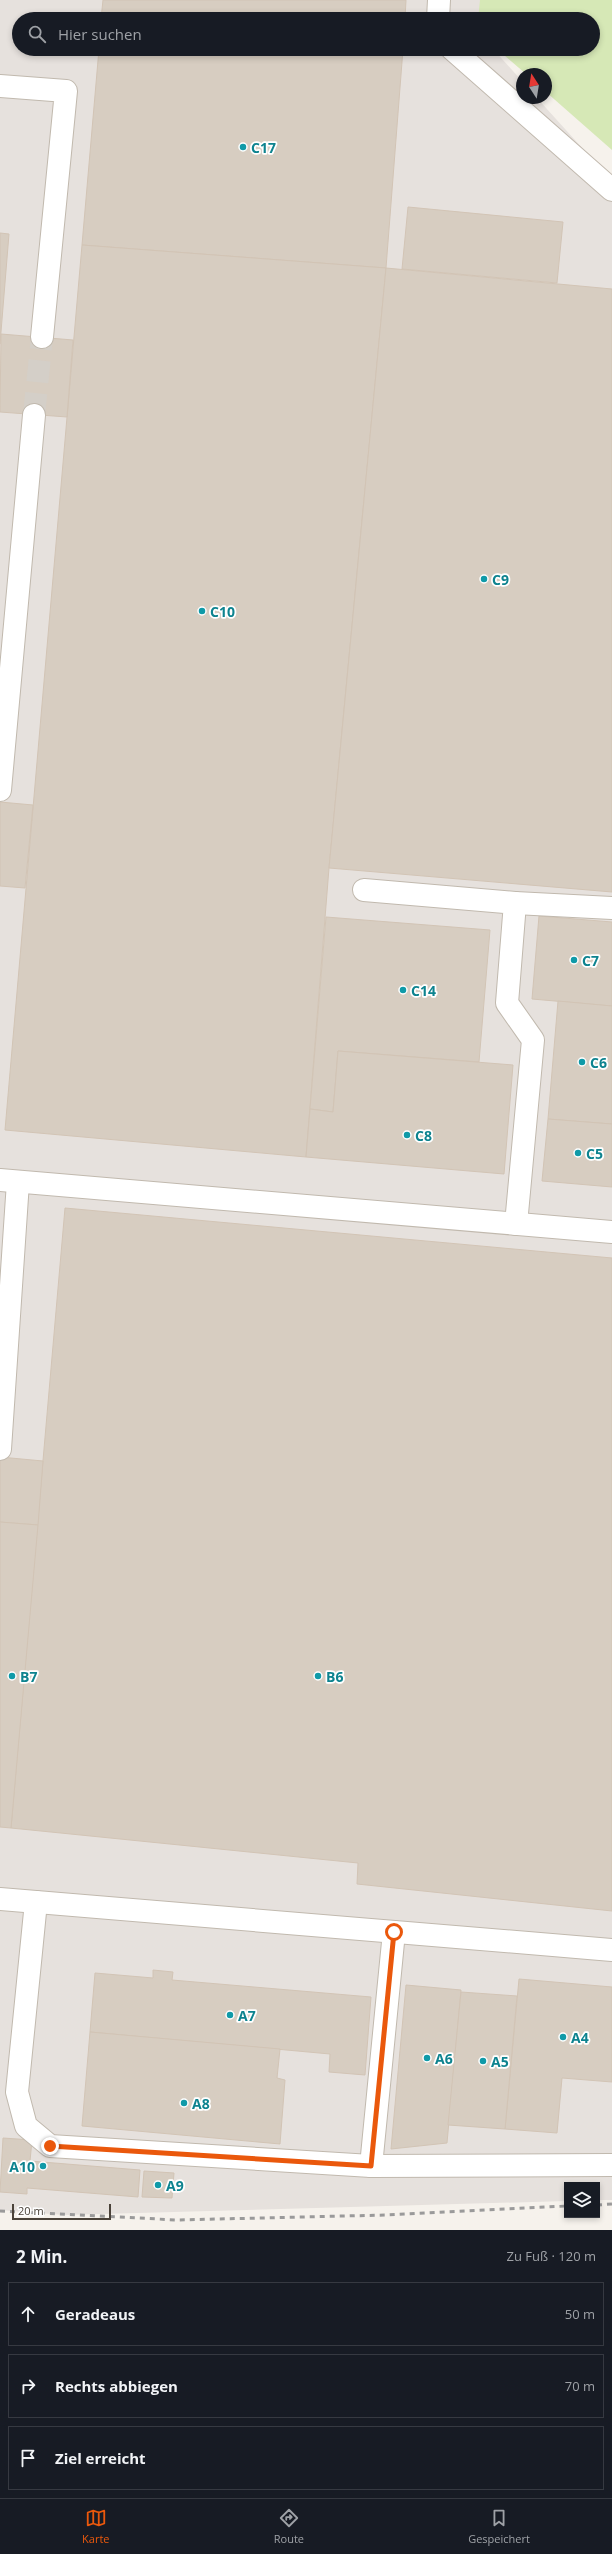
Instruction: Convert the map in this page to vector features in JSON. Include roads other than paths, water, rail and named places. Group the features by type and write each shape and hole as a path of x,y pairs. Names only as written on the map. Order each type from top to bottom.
{"lane":[{"path":"438,12 439,0"},
{"path":"460,56 612,190"},
{"path":"0,86 66,91 42,337"},
{"path":"0,790 34,415"},
{"path":"364,890 515,903 612,908"},
{"path":"515,903 507,1003 533,1040 516,1224"},
{"path":"0,1449 9,1181 612,1232"},
{"path":"0,1899 612,1950"},
{"path":"36,1902 17,2092 26,2126 50,2146 371,2166 612,2165"},
{"path":"371,2166 394,1932"}],"tunnel":[{"path":"34,415 42,337"}],"railway":[{"path":"600,2205 612,2204"},
{"path":"0,2211 177,2220 386,2215 564,2206"}],"place":[{"name":"C17","path":"243,147"},
{"name":"C9","path":"484,579"},
{"name":"C10","path":"202,611"},
{"name":"C7","path":"574,960"},
{"name":"C14","path":"403,990"},
{"name":"C6","path":"582,1062"},
{"name":"C8","path":"407,1135"},
{"name":"C5","path":"578,1153"},
{"name":"B7","path":"12,1676"},
{"name":"B6","path":"318,1676"},
{"name":"A7","path":"230,2015"},
{"name":"A4","path":"563,2037"},
{"name":"A6","path":"427,2058"},
{"name":"A5","path":"483,2061"},
{"name":"A8","path":"184,2103"},
{"name":"A10","path":"43,2166"},
{"name":"A9","path":"158,2185"}]}
